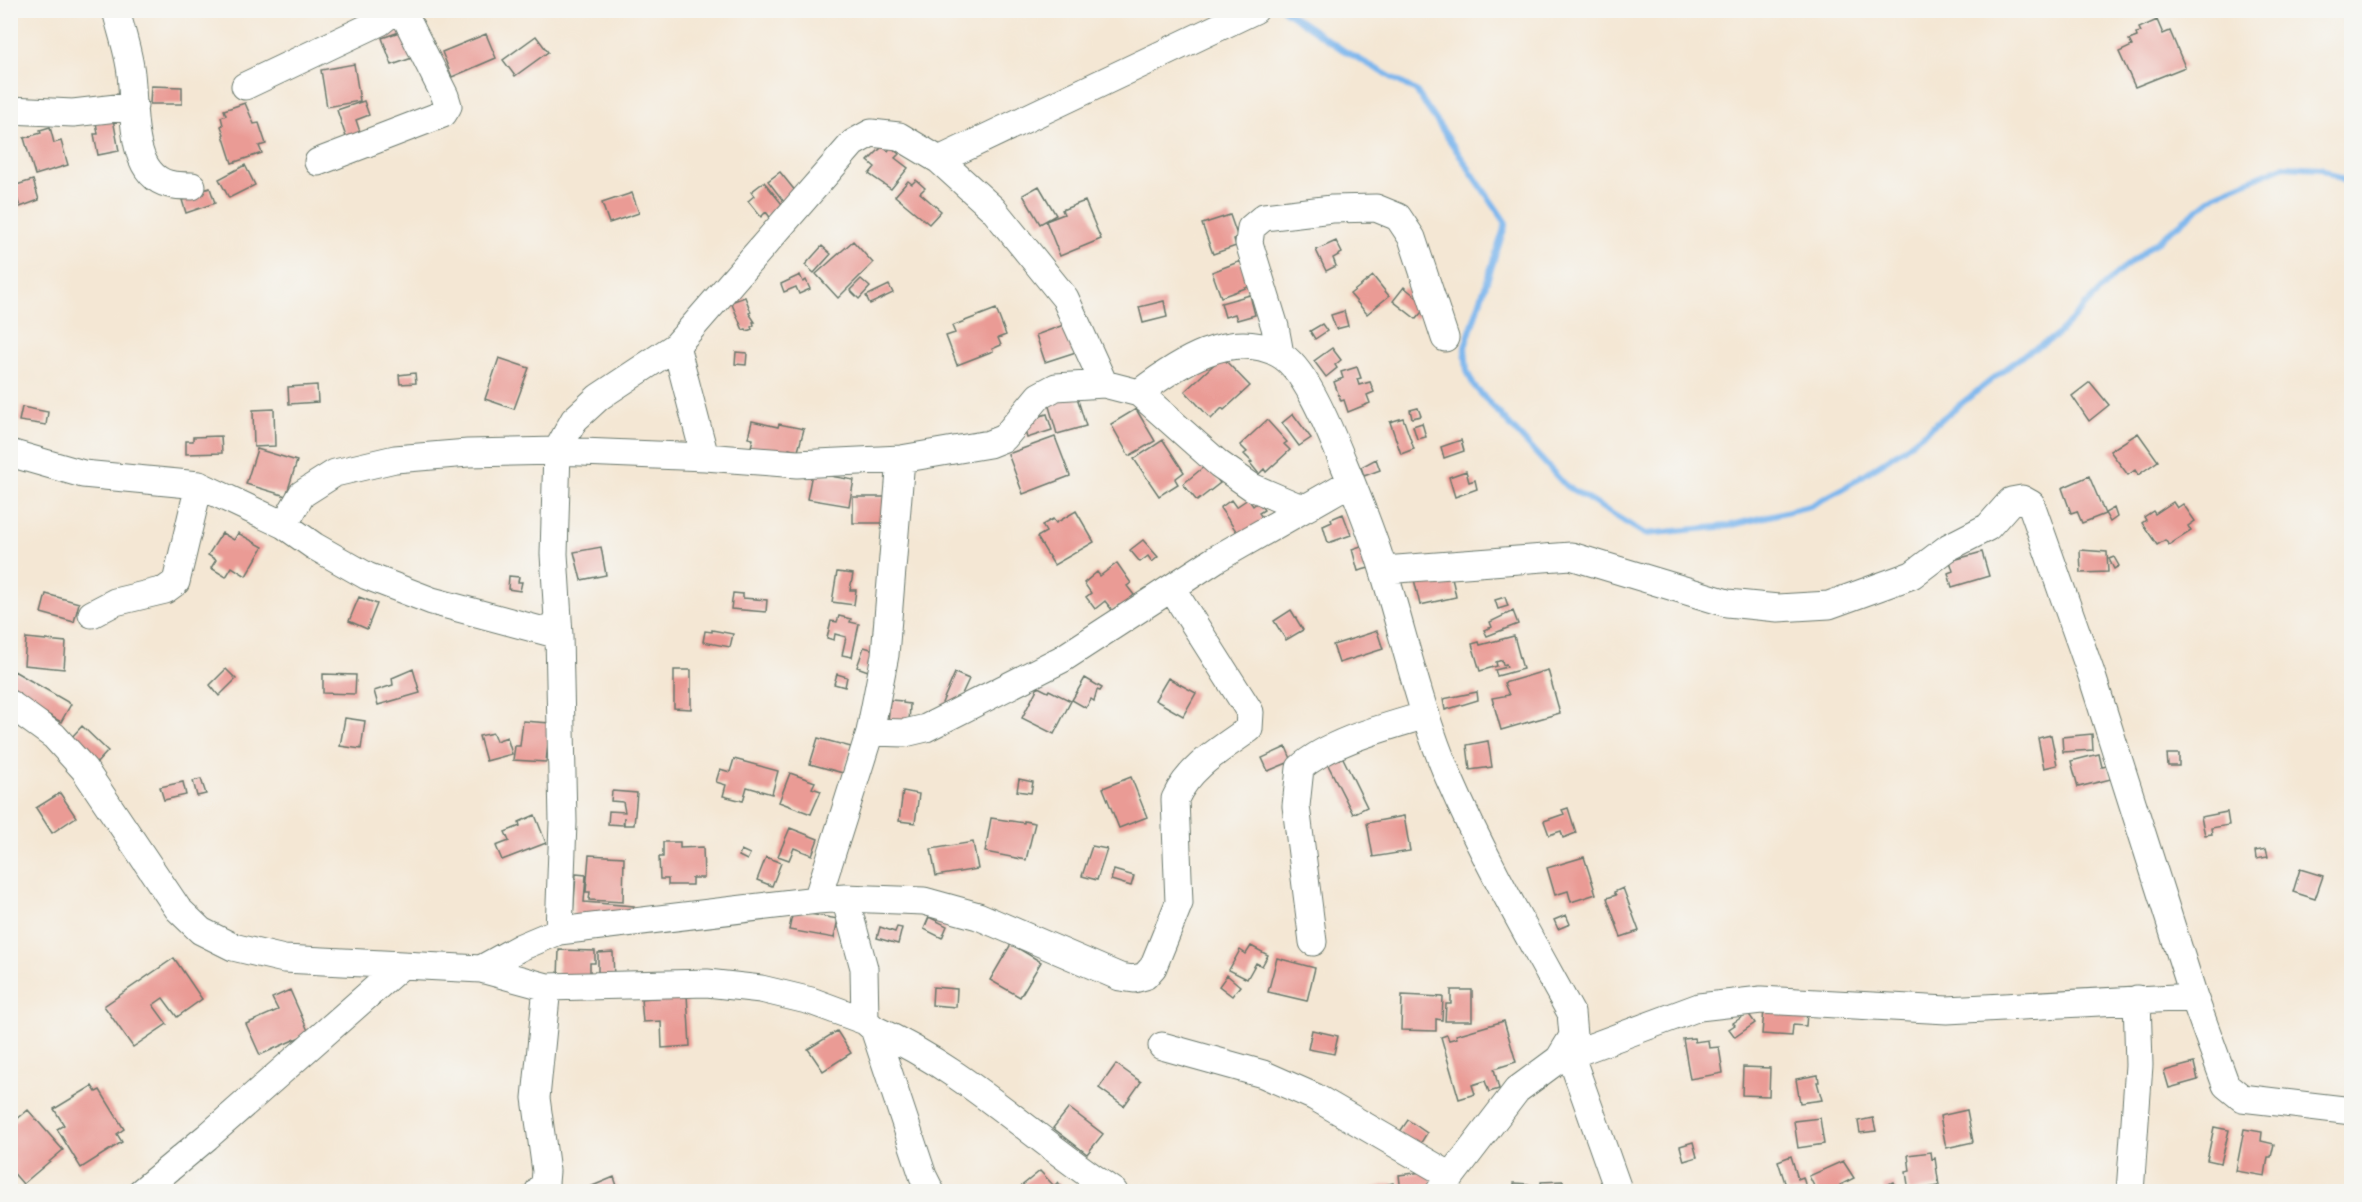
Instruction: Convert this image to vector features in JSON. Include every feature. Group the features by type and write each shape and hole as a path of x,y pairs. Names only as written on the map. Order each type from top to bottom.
{"street":[{"path":"116,10 131,70 135,141 143,162 154,177 168,184 192,186"},
{"path":"245,86 380,22 390,14 390,10"},
{"path":"318,162 443,114 448,106 446,96 422,48 399,10"},
{"path":"939,160 1255,10"},
{"path":"10,110 73,113 134,106"},
{"path":"559,931 563,822 559,635 554,554 557,451 574,420 599,397 676,346 853,143 871,133 898,136 939,160 993,209 1065,298 1104,384"},
{"path":"1280,354 1275,327 1249,243 1251,228 1264,217 1332,209 1376,208 1398,217 1412,238 1445,338"},
{"path":"1139,393 1167,372 1223,346 1251,345 1280,354 1303,379 1322,413 1384,570 1426,715 1448,775 1498,879 1571,1013 1573,1036 1565,1056 1619,1191"},
{"path":"676,346 705,457"},
{"path":"284,525 302,494 335,473 394,459 468,453 557,451 705,457 797,464 901,459 989,444 1004,438 1039,396 1056,387 1104,384 1139,393 1219,464 1252,488 1294,505 1308,507"},
{"path":"10,453 83,474 199,485 284,525 314,546 378,580 432,601 559,635"},
{"path":"817,900 870,732 885,655 901,459"},
{"path":"870,732 905,733 926,728 1062,659 1216,559 1351,482"},
{"path":"92,614 115,602 165,590 176,582 199,485"},
{"path":"1384,570 1571,556 1727,603 1778,608 1829,605 1912,574 1950,547 1988,527 2011,501 2022,499 2031,504 2092,676 2194,997 2226,1085 2242,1098 2352,1111"},
{"path":"482,969 520,947 559,931 845,898 924,901 978,916 1120,977 1134,979 1145,976 1153,967 1179,903 1175,799 1182,783 1195,769 1249,729 1251,712 1172,589"},
{"path":"10,704 54,736 84,769 178,909 201,931 233,947 284,959 482,969 547,987 707,983 761,989 811,1001 870,1025 904,1042 951,1072 1114,1191"},
{"path":"1313,942 1296,806 1300,768 1312,757 1375,730 1426,715"},
{"path":"845,898 864,968 870,1025 923,1176 931,1191"},
{"path":"141,1191 207,1137 402,965"},
{"path":"538,1191 545,1183 546,1171 536,1098 547,987"},
{"path":"1162,1046 1263,1074 1315,1097 1445,1184 1516,1090 1565,1056 1699,1007 1761,1000 1947,1010 2194,997"},
{"path":"2130,1191 2139,1065 2137,999"}],"building":[{"path":"2157,20 2163,34 2170,31 2185,67 2135,87 2119,52 2132,46 2129,40 2137,37 2136,33 2141,32 2139,28"},
{"path":"402,31 412,58 392,65 382,38"},
{"path":"486,34 496,58 452,77 442,52"},
{"path":"536,36 548,52 515,76 503,60"},
{"path":"354,64 360,101 327,107 321,70"},
{"path":"151,86 182,87 182,104 150,104"},
{"path":"364,101 369,115 356,120 361,135 350,149 337,110"},
{"path":"245,103 254,124 259,123 266,144 259,146 262,153 232,163 223,135 221,117 226,115 224,110"},
{"path":"113,119 119,151 98,155 94,134 98,134 96,122"},
{"path":"50,127 54,143 61,141 68,165 35,175 24,138 41,133 40,130"},
{"path":"882,147 888,151 891,147 899,154 895,158 908,168 891,189 869,174 875,167 868,161"},
{"path":"245,165 255,185 229,198 219,179"},
{"path":"780,172 796,192 784,202 768,181"},
{"path":"33,180 39,200 20,207 13,186"},
{"path":"916,180 925,188 920,193 941,211 929,224 895,196 908,181 912,184"},
{"path":"764,182 786,209 772,220 766,212 761,217 748,201 754,196 751,192"},
{"path":"1039,186 1056,215 1040,224 1023,195"},
{"path":"210,188 215,203 186,213 182,200 191,197 190,194"},
{"path":"632,193 639,213 609,223 602,203"},
{"path":"1085,201 1101,239 1060,256 1046,221 1064,214 1062,210"},
{"path":"1230,215 1238,238 1234,239 1236,246 1213,254 1202,224"},
{"path":"853,241 873,263 838,298 816,274"},
{"path":"1336,241 1342,253 1333,258 1336,266 1326,271 1316,250"},
{"path":"822,246 831,254 814,273 805,265"},
{"path":"1241,261 1251,286 1221,297 1212,272"},
{"path":"800,275 803,282 806,280 810,289 799,294 796,287 784,292 781,284"},
{"path":"1373,276 1389,296 1367,314 1350,294"},
{"path":"861,279 870,287 859,299 850,290"},
{"path":"889,285 893,293 870,304 866,296"},
{"path":"1404,287 1427,306 1416,319 1393,301"},
{"path":"1250,295 1255,315 1237,320 1235,314 1225,317 1221,303"},
{"path":"745,297 751,312 749,313 755,322 753,322 752,329 747,331 743,330 731,302"},
{"path":"1164,301 1167,317 1143,323 1139,307"},
{"path":"996,309 1006,335 998,338 1001,345 992,349 993,351 957,365 946,336 955,333 952,326"},
{"path":"1344,311 1348,326 1336,329 1331,315"},
{"path":"1072,322 1082,350 1045,362 1036,335"},
{"path":"1322,324 1327,331 1315,339 1310,331"},
{"path":"1332,348 1341,360 1335,365 1337,368 1326,377 1314,361"},
{"path":"736,352 747,353 746,365 735,364"},
{"path":"1222,357 1250,386 1211,419 1185,391"},
{"path":"499,358 529,368 514,409 485,399"},
{"path":"1357,367 1361,378 1357,379 1359,385 1370,382 1374,392 1367,395 1370,403 1348,412 1334,382 1343,378 1341,372"},
{"path":"415,373 416,383 400,384 399,375"},
{"path":"2090,382 2109,405 2089,421 2072,396"},
{"path":"317,385 318,402 289,404 288,387"},
{"path":"1046,396 1077,397 1086,426 1057,434"},
{"path":"22,407 48,412 46,425 19,421"},
{"path":"1418,408 1421,416 1412,418 1410,410"},
{"path":"274,409 275,446 254,447 253,410"},
{"path":"1136,409 1155,441 1129,456 1111,424"},
{"path":"1047,414 1052,430 1027,438 1022,421"},
{"path":"1293,414 1311,438 1299,446 1282,423"},
{"path":"1403,418 1414,449 1401,454 1390,422"},
{"path":"1267,420 1287,442 1284,444 1290,450 1266,472 1264,469 1259,474 1244,454 1247,452 1240,445"},
{"path":"752,421 778,427 779,424 804,429 798,451 789,449 787,459 750,451 753,439 748,438"},
{"path":"1422,423 1426,437 1417,439 1413,426"},
{"path":"2138,433 2158,461 2138,475 2135,470 2128,475 2110,451"},
{"path":"221,436 222,453 186,454 186,441 193,441 193,437"},
{"path":"1055,437 1070,476 1023,494 1008,454"},
{"path":"1163,440 1184,472 1175,479 1178,484 1159,496 1134,459"},
{"path":"1461,440 1464,451 1444,458 1441,447"},
{"path":"257,449 297,461 286,496 246,484"},
{"path":"1376,459 1380,470 1364,476 1361,467"},
{"path":"1206,465 1220,483 1197,501 1183,484"},
{"path":"1466,471 1469,482 1475,480 1477,489 1455,497 1449,477"},
{"path":"812,473 854,480 849,506 807,499"},
{"path":"2089,476 2105,514 2082,523 2077,511 2071,513 2062,488"},
{"path":"853,497 891,497 891,523 853,523"},
{"path":"1248,499 1253,506 1258,502 1264,510 1259,513 1265,521 1241,538 1220,508 1231,500 1236,507"},
{"path":"2173,502 2177,508 2183,504 2195,521 2188,526 2191,531 2169,545 2165,540 2157,545 2142,523 2146,520 2144,517 2153,511 2155,514"},
{"path":"2114,508 2117,517 2110,522 2105,513"},
{"path":"1076,511 1094,542 1054,565 1037,537 1046,532 1042,525 1053,519 1056,523"},
{"path":"1343,514 1351,535 1328,543 1323,526 1332,522 1331,519"},
{"path":"222,533 234,540 238,533 263,547 246,576 232,567 226,577 211,568 216,560 208,555"},
{"path":"1143,540 1158,557 1152,562 1148,556 1140,562 1130,550"},
{"path":"1367,544 1373,567 1358,571 1352,549"},
{"path":"601,547 606,575 581,580 574,552"},
{"path":"2080,550 2107,552 2108,572 2081,573"},
{"path":"1982,552 1989,576 1952,587 1948,573 1953,571 1950,561"},
{"path":"2114,557 2119,566 2114,569 2109,559"},
{"path":"1117,563 1131,583 1127,586 1134,595 1130,599 1133,603 1123,610 1119,605 1112,610 1105,601 1095,609 1086,597 1091,593 1084,583 1097,572 1100,576"},
{"path":"1450,567 1456,597 1420,605 1413,575"},
{"path":"837,572 853,574 850,590 856,590 854,605 832,602"},
{"path":"509,576 519,577 518,582 522,582 520,591 508,589"},
{"path":"733,593 743,594 743,598 767,600 766,612 731,609"},
{"path":"46,594 79,603 74,622 41,613"},
{"path":"359,597 377,604 367,629 349,621"},
{"path":"1505,597 1508,606 1498,609 1495,600"},
{"path":"1291,610 1303,630 1286,640 1274,621"},
{"path":"1513,611 1518,624 1487,636 1484,630 1492,627 1490,622"},
{"path":"839,616 859,624 852,657 842,655 846,637 835,634 834,640 827,638 831,621 837,622"},
{"path":"712,630 733,634 730,647 703,642 705,631 712,632"},
{"path":"1377,631 1383,649 1339,663 1333,645"},
{"path":"1514,636 1523,669 1497,676 1495,670 1507,667 1506,664 1503,665 1502,660 1496,662 1497,666 1480,671 1472,644 1479,642 1480,645"},
{"path":"26,638 66,642 64,669 24,665"},
{"path":"864,647 874,650 868,671 857,667"},
{"path":"226,669 236,679 219,696 210,685"},
{"path":"413,669 420,693 378,705 374,691 393,685 392,678"},
{"path":"674,670 691,670 691,709 674,708"},
{"path":"1548,670 1560,713 1501,730 1492,698 1509,695 1504,683"},
{"path":"14,671 71,704 61,722 10,693 10,678"},
{"path":"955,673 969,679 955,709 942,703"},
{"path":"323,674 356,675 355,694 323,693"},
{"path":"837,674 847,677 845,687 834,684"},
{"path":"1085,678 1102,688 1100,691 1097,690 1094,701 1091,699 1086,708 1072,700"},
{"path":"1168,678 1196,693 1183,716 1155,700"},
{"path":"1038,687 1071,701 1054,734 1022,718"},
{"path":"1477,692 1478,700 1445,710 1443,699"},
{"path":"890,700 910,704 909,725 888,723"},
{"path":"345,718 365,721 361,749 340,746"},
{"path":"523,721 550,723 546,762 513,760 515,746 520,746"},
{"path":"82,726 108,751 96,764 70,739"},
{"path":"493,733 496,741 507,737 512,754 486,761 479,736"},
{"path":"2092,734 2093,750 2063,752 2062,737"},
{"path":"2051,735 2057,765 2044,768 2038,738"},
{"path":"818,738 851,747 843,773 810,764"},
{"path":"1488,741 1492,767 1470,770 1467,745"},
{"path":"1286,747 1292,761 1268,771 1262,758"},
{"path":"2099,754 2102,767 2107,766 2111,779 2078,787 2071,761"},
{"path":"2167,754 2179,754 2179,766 2168,766"},
{"path":"1342,756 1367,807 1353,814 1327,763"},
{"path":"734,759 778,771 772,794 747,787 743,801 723,796 726,785 716,782 720,769 730,772"},
{"path":"790,773 815,782 812,788 821,791 811,814 779,802"},
{"path":"1131,777 1147,817 1119,828 1103,788"},
{"path":"201,779 206,794 197,796 193,781"},
{"path":"1019,779 1033,782 1031,793 1017,791"},
{"path":"183,782 186,795 164,800 160,787"},
{"path":"612,791 637,793 634,825 624,825 624,817 623,825 608,824 609,811 625,812 623,802 611,801"},
{"path":"903,791 919,794 915,823 899,821"},
{"path":"60,793 76,817 52,833 36,808"},
{"path":"1568,808 1576,833 1563,838 1561,831 1549,835 1544,821 1564,814 1562,810"},
{"path":"2227,812 2229,825 2211,828 2212,834 2205,835 2201,817"},
{"path":"535,815 546,843 502,860 496,846 509,841 505,832 520,826 519,822"},
{"path":"1404,816 1410,851 1373,857 1367,823"},
{"path":"991,818 1035,823 1026,860 985,852"},
{"path":"790,828 818,839 812,855 794,848 789,860 778,856"},
{"path":"663,842 680,842 680,848 703,847 704,878 692,878 692,885 668,885 668,879 660,879 659,857 663,857"},
{"path":"973,842 978,869 936,876 931,849"},
{"path":"1092,846 1107,849 1097,880 1082,876"},
{"path":"2266,849 2268,857 2256,859 2255,851"},
{"path":"741,850 750,854 747,860 739,856"},
{"path":"589,855 624,857 623,902 589,900 590,892 586,892"},
{"path":"766,857 781,863 772,886 757,880"},
{"path":"1584,857 1596,894 1571,902 1568,891 1555,895 1547,868"},
{"path":"2300,869 2323,876 2315,899 2293,892"},
{"path":"1114,870 1134,876 1131,886 1111,880"},
{"path":"576,874 586,875 584,902 634,906 633,920 573,916"},
{"path":"1623,888 1639,931 1621,937 1607,898 1616,895 1614,892"},
{"path":"793,911 838,919 834,938 789,930"},
{"path":"1566,915 1570,924 1558,929 1554,920"},
{"path":"929,917 947,926 942,938 924,929"},
{"path":"880,927 895,932 897,927 902,928 898,944 877,938"},
{"path":"1011,944 1041,962 1020,997 990,980"},
{"path":"1251,946 1268,955 1262,966 1256,963 1247,979 1229,970 1240,950 1246,954"},
{"path":"559,950 595,951 595,963 590,963 590,978 558,978"},
{"path":"613,952 614,980 598,980 598,953"},
{"path":"174,958 202,999 177,1017 163,998 153,1005 167,1024 133,1047 104,1006"},
{"path":"1277,958 1315,968 1307,1001 1268,992"},
{"path":"1227,975 1240,986 1232,996 1219,986"},
{"path":"933,987 957,989 956,1007 932,1005"},
{"path":"290,990 309,1033 260,1055 246,1024 278,1010 272,998"},
{"path":"1451,990 1472,990 1472,1021 1445,1021 1446,1004 1451,1004"},
{"path":"687,995 690,1046 662,1048 661,1021 643,1022 641,999"},
{"path":"1402,995 1443,997 1442,1020 1436,1019 1436,1031 1401,1030"},
{"path":"1764,1010 1807,1013 1806,1026 1793,1025 1792,1036 1762,1034"},
{"path":"1748,1013 1755,1023 1735,1037 1729,1029 1735,1025 1733,1023"},
{"path":"1504,1021 1516,1062 1494,1069 1499,1089 1489,1092 1485,1081 1472,1085 1475,1094 1459,1099 1441,1037 1447,1035 1449,1040 1457,1038 1456,1035"},
{"path":"1312,1030 1338,1036 1334,1054 1308,1049"},
{"path":"837,1031 851,1053 823,1071 808,1049"},
{"path":"1694,1038 1695,1042 1708,1040 1709,1048 1719,1047 1723,1073 1690,1079 1683,1039"},
{"path":"2194,1063 2198,1080 2169,1088 2164,1071"},
{"path":"1116,1064 1141,1082 1124,1106 1099,1088"},
{"path":"1743,1067 1770,1068 1769,1096 1742,1095"},
{"path":"1818,1075 1819,1082 1817,1082 1822,1100 1800,1103 1796,1079"},
{"path":"92,1086 96,1092 100,1090 124,1129 117,1134 122,1142 81,1168 57,1129 64,1125 54,1109"},
{"path":"1069,1108 1103,1134 1087,1154 1053,1128"},
{"path":"28,1110 63,1150 23,1184 10,1169 10,1125"},
{"path":"1967,1110 1973,1142 1946,1148 1940,1116"},
{"path":"1820,1118 1824,1144 1798,1148 1794,1121"},
{"path":"1873,1118 1876,1131 1860,1133 1858,1121"},
{"path":"1408,1120 1427,1133 1419,1146 1399,1133"},
{"path":"2214,1127 2229,1130 2221,1163 2207,1160"},
{"path":"2244,1129 2262,1132 2261,1141 2274,1144 2271,1157 2268,1157 2265,1176 2236,1171"},
{"path":"1693,1142 1697,1157 1684,1161 1680,1146"},
{"path":"1931,1152 1932,1159 1935,1158 1939,1186 1909,1191 1906,1172 1910,1171 1908,1155"},
{"path":"1791,1156 1798,1179 1803,1177 1807,1191 1788,1192 1778,1161"},
{"path":"1843,1161 1854,1178 1840,1185 1844,1192 1817,1192 1809,1176"},
{"path":"1040,1171 1054,1186 1058,1182 1066,1192 1014,1192"},
{"path":"1431,1171 1433,1192 1401,1192 1399,1175"},
{"path":"614,1177 619,1192 592,1192 590,1187"},
{"path":"1563,1181 1563,1192 1541,1192 1541,1182"},
{"path":"1894,1182 1897,1192 1885,1192 1883,1186"},
{"path":"1393,1183 1395,1192 1369,1192 1369,1189"},
{"path":"1514,1183 1528,1184 1527,1192 1514,1192"}],"waterway":[{"path":"1284,10 1343,50 1416,91 1506,223 1465,347 1467,371 1474,386 1565,485 1645,534 1728,526 1810,506 1844,488 1903,449 2026,353 2055,337 2116,274 2217,194 2283,166 2320,168 2352,185"}]}
